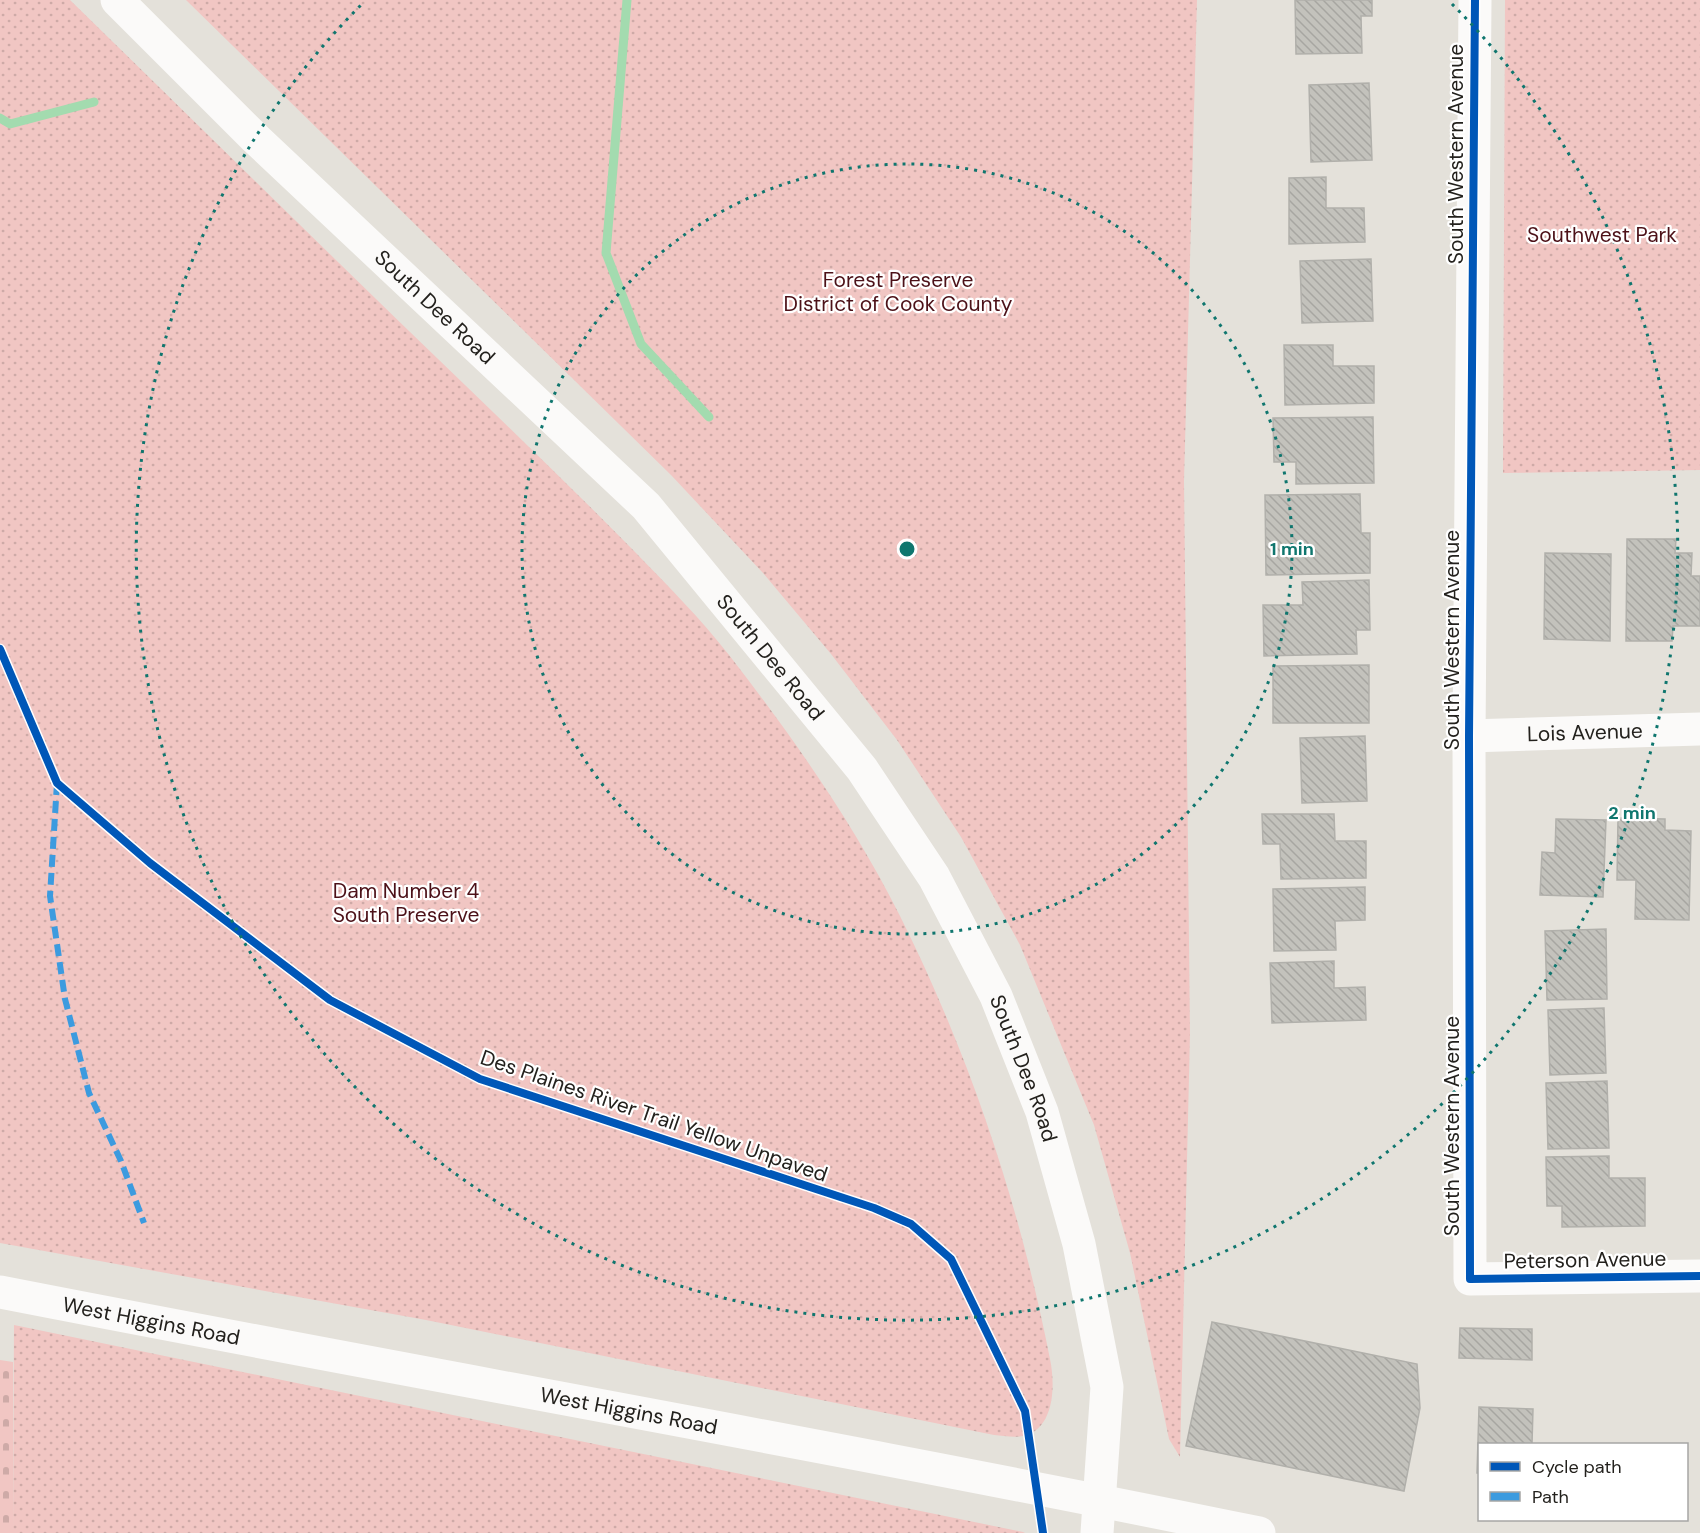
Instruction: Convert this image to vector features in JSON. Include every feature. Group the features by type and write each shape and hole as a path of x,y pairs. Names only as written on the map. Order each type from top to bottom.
{"main road":[{"name":"South Dee Road","path":"117,0 255,138 646,506 862,770 934,877 996,996 1042,1112 1079,1244 1107,1388 1098,1533"},
{"name":"South Western Avenue","path":"1470,1279 1469,736 1475,0"},
{"name":"Lois Avenue","path":"1469,736 1700,729"},
{"name":"Peterson Avenue","path":"1470,1279 1700,1276"},
{"name":"West Higgins Road","path":"0,1292 385,1368 1101,1500 1259,1533"},
{"path":"1101,1500 1114,1533"}],"green space":[{"name":"Dam Number 4 South Preserve","path":"0,0 70,0 636,553 707,629 776,717 842,814 900,916 949,1023 990,1133 1024,1245 1050,1359 1052,1390 1049,1411 1044,1421 1030,1434 1012,1437 994,1435 426,1320 0,1243"},
{"name":"Forest Preserve District of Cook County","path":"186,0 1197,0 1184,481 1190,1034 1180,1457 1169,1439 1130,1253 1094,1125 1020,945 961,837 897,740 831,654 763,573 671,475"},
{"name":"Southwest Park","path":"1505,0 1700,0 1700,470 1503,473"},
{"path":"14,1325 1023,1532 1025,1533 13,1533"},
{"path":"0,1360 13,1362 13,1533 0,1533"}],"building":[{"path":"1295,0 1372,0 1372,16 1361,16 1362,53 1296,54"},
{"path":"1369,83 1372,160 1311,162 1309,85"},
{"path":"1326,177 1326,208 1364,208 1365,242 1289,244 1289,178"},
{"path":"1371,259 1373,321 1302,323 1300,261"},
{"path":"1284,345 1333,345 1333,366 1374,366 1374,403 1285,405"},
{"path":"1373,417 1374,483 1296,484 1296,462 1274,462 1273,418"},
{"path":"1360,494 1361,533 1370,533 1370,573 1266,575 1265,495"},
{"path":"1627,539 1676,539 1675,553 1692,553 1691,576 1700,576 1700,626 1673,626 1672,641 1626,641"},
{"path":"1545,553 1611,554 1610,641 1544,639"},
{"path":"1369,580 1370,630 1356,630 1357,654 1264,656 1263,605 1303,605 1302,582"},
{"path":"1369,665 1369,723 1273,723 1273,666"},
{"path":"1365,736 1367,801 1302,803 1300,738"},
{"path":"1262,814 1334,814 1335,841 1366,841 1366,878 1281,879 1280,844 1263,844"},
{"path":"1618,818 1665,819 1665,830 1691,831 1689,920 1635,919 1636,880 1617,880"},
{"path":"1556,819 1606,820 1603,897 1540,895 1542,852 1555,853"},
{"path":"1365,887 1365,920 1335,921 1336,950 1274,951 1273,889"},
{"path":"1606,929 1607,999 1547,1000 1545,931"},
{"path":"1334,961 1334,988 1365,987 1366,1020 1272,1023 1270,963"},
{"path":"1604,1008 1606,1073 1550,1075 1548,1010"},
{"path":"1607,1081 1609,1148 1548,1149 1546,1083"},
{"path":"1609,1156 1609,1178 1645,1178 1645,1226 1562,1227 1562,1206 1547,1206 1546,1157"},
{"path":"1212,1322 1417,1364 1420,1408 1404,1491 1186,1446"},
{"path":"1460,1328 1532,1329 1532,1360 1459,1358"},
{"path":"1479,1407 1533,1409 1532,1443 1478,1443 1477,1473"}],"waterway":[{"path":"627,0 606,253 641,344 709,417"},
{"path":"0,118 10,124 94,102"}],"marked path":[{"path":"57,783 50,896 65,999 89,1093 121,1161 144,1223"}],"cycle path":[{"path":"1475,0 1469,736 1470,1279 1700,1276"},
{"name":"Des Plaines River Trail Yellow Unpaved","path":"0,649 57,783 150,863 330,1000 480,1079 874,1208 911,1224 951,1259 1025,1411 1043,1533"}]}
